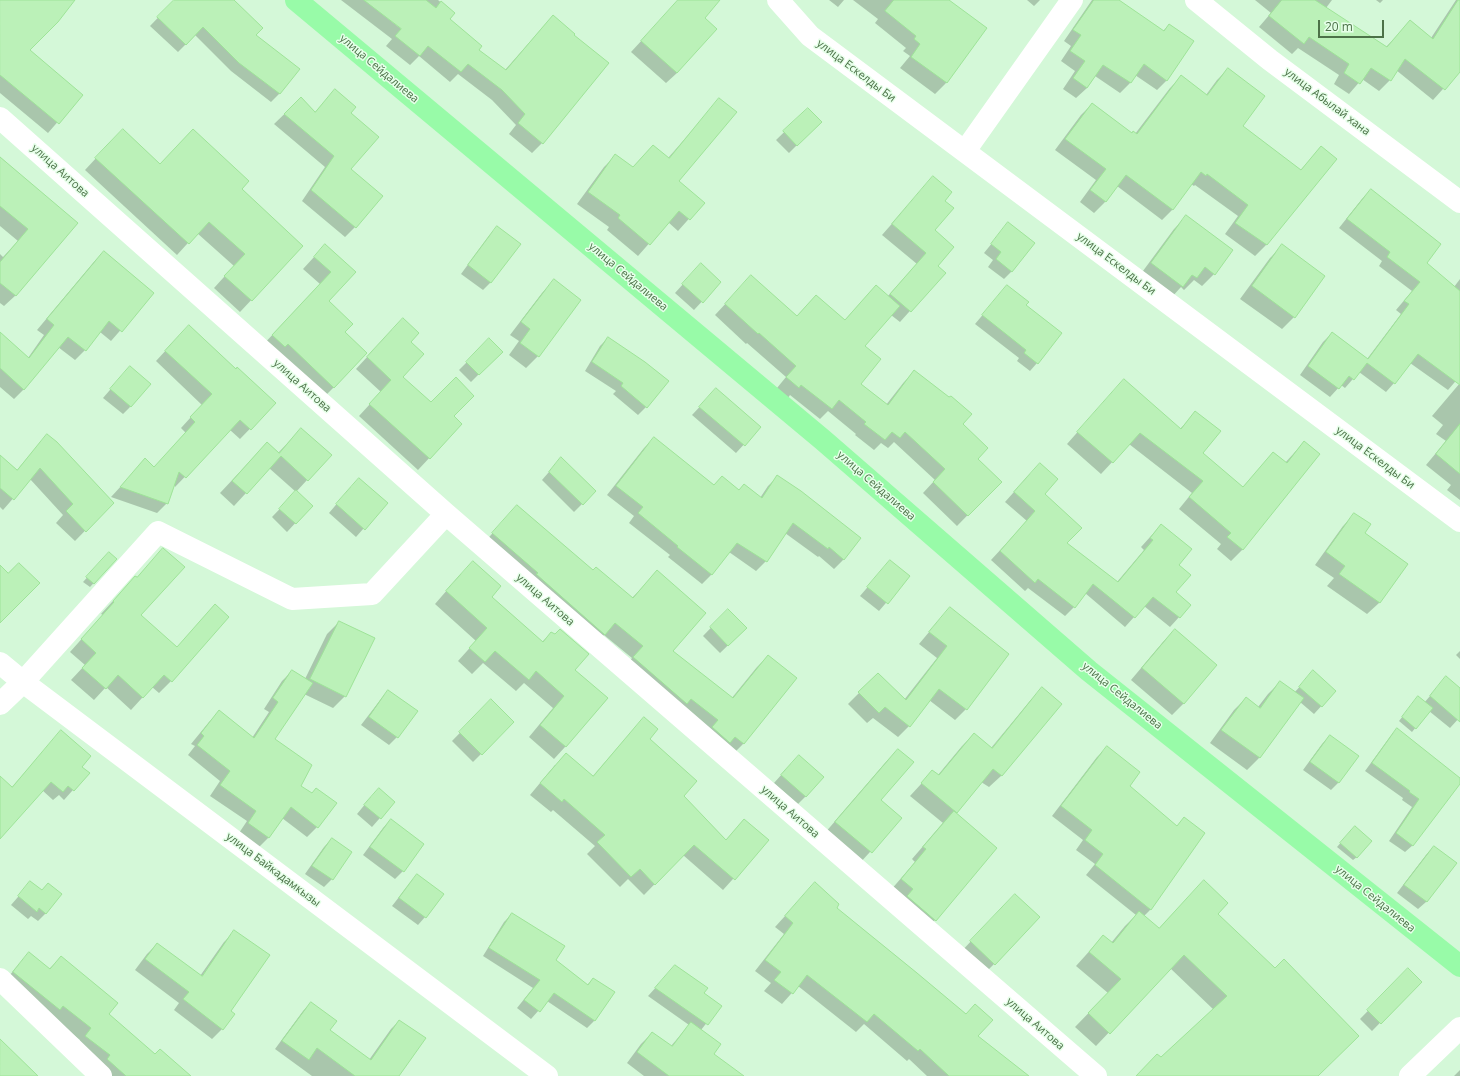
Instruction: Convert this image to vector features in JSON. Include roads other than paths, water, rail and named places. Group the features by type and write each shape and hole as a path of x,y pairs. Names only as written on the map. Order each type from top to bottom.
{"main road":[{"name":"улица Сейдалиева","path":"296,0 823,440 1089,671 1460,966"}],"street":[{"name":"улица Ескелды Би","path":"778,0 810,36 1460,521"},
{"path":"965,151 1072,0"},
{"name":"улица Абылай хана","path":"1196,0 1270,60 1460,202"},
{"name":"улица Аитова","path":"0,118 446,514 1096,1076"},
{"path":"0,704 23,682 158,532 292,599 372,594 446,514"},
{"name":"улица Байкадамкызы","path":"0,663 23,682 547,1076"},
{"path":"0,979 100,1076"},
{"path":"1410,1076 1460,1028"}]}
